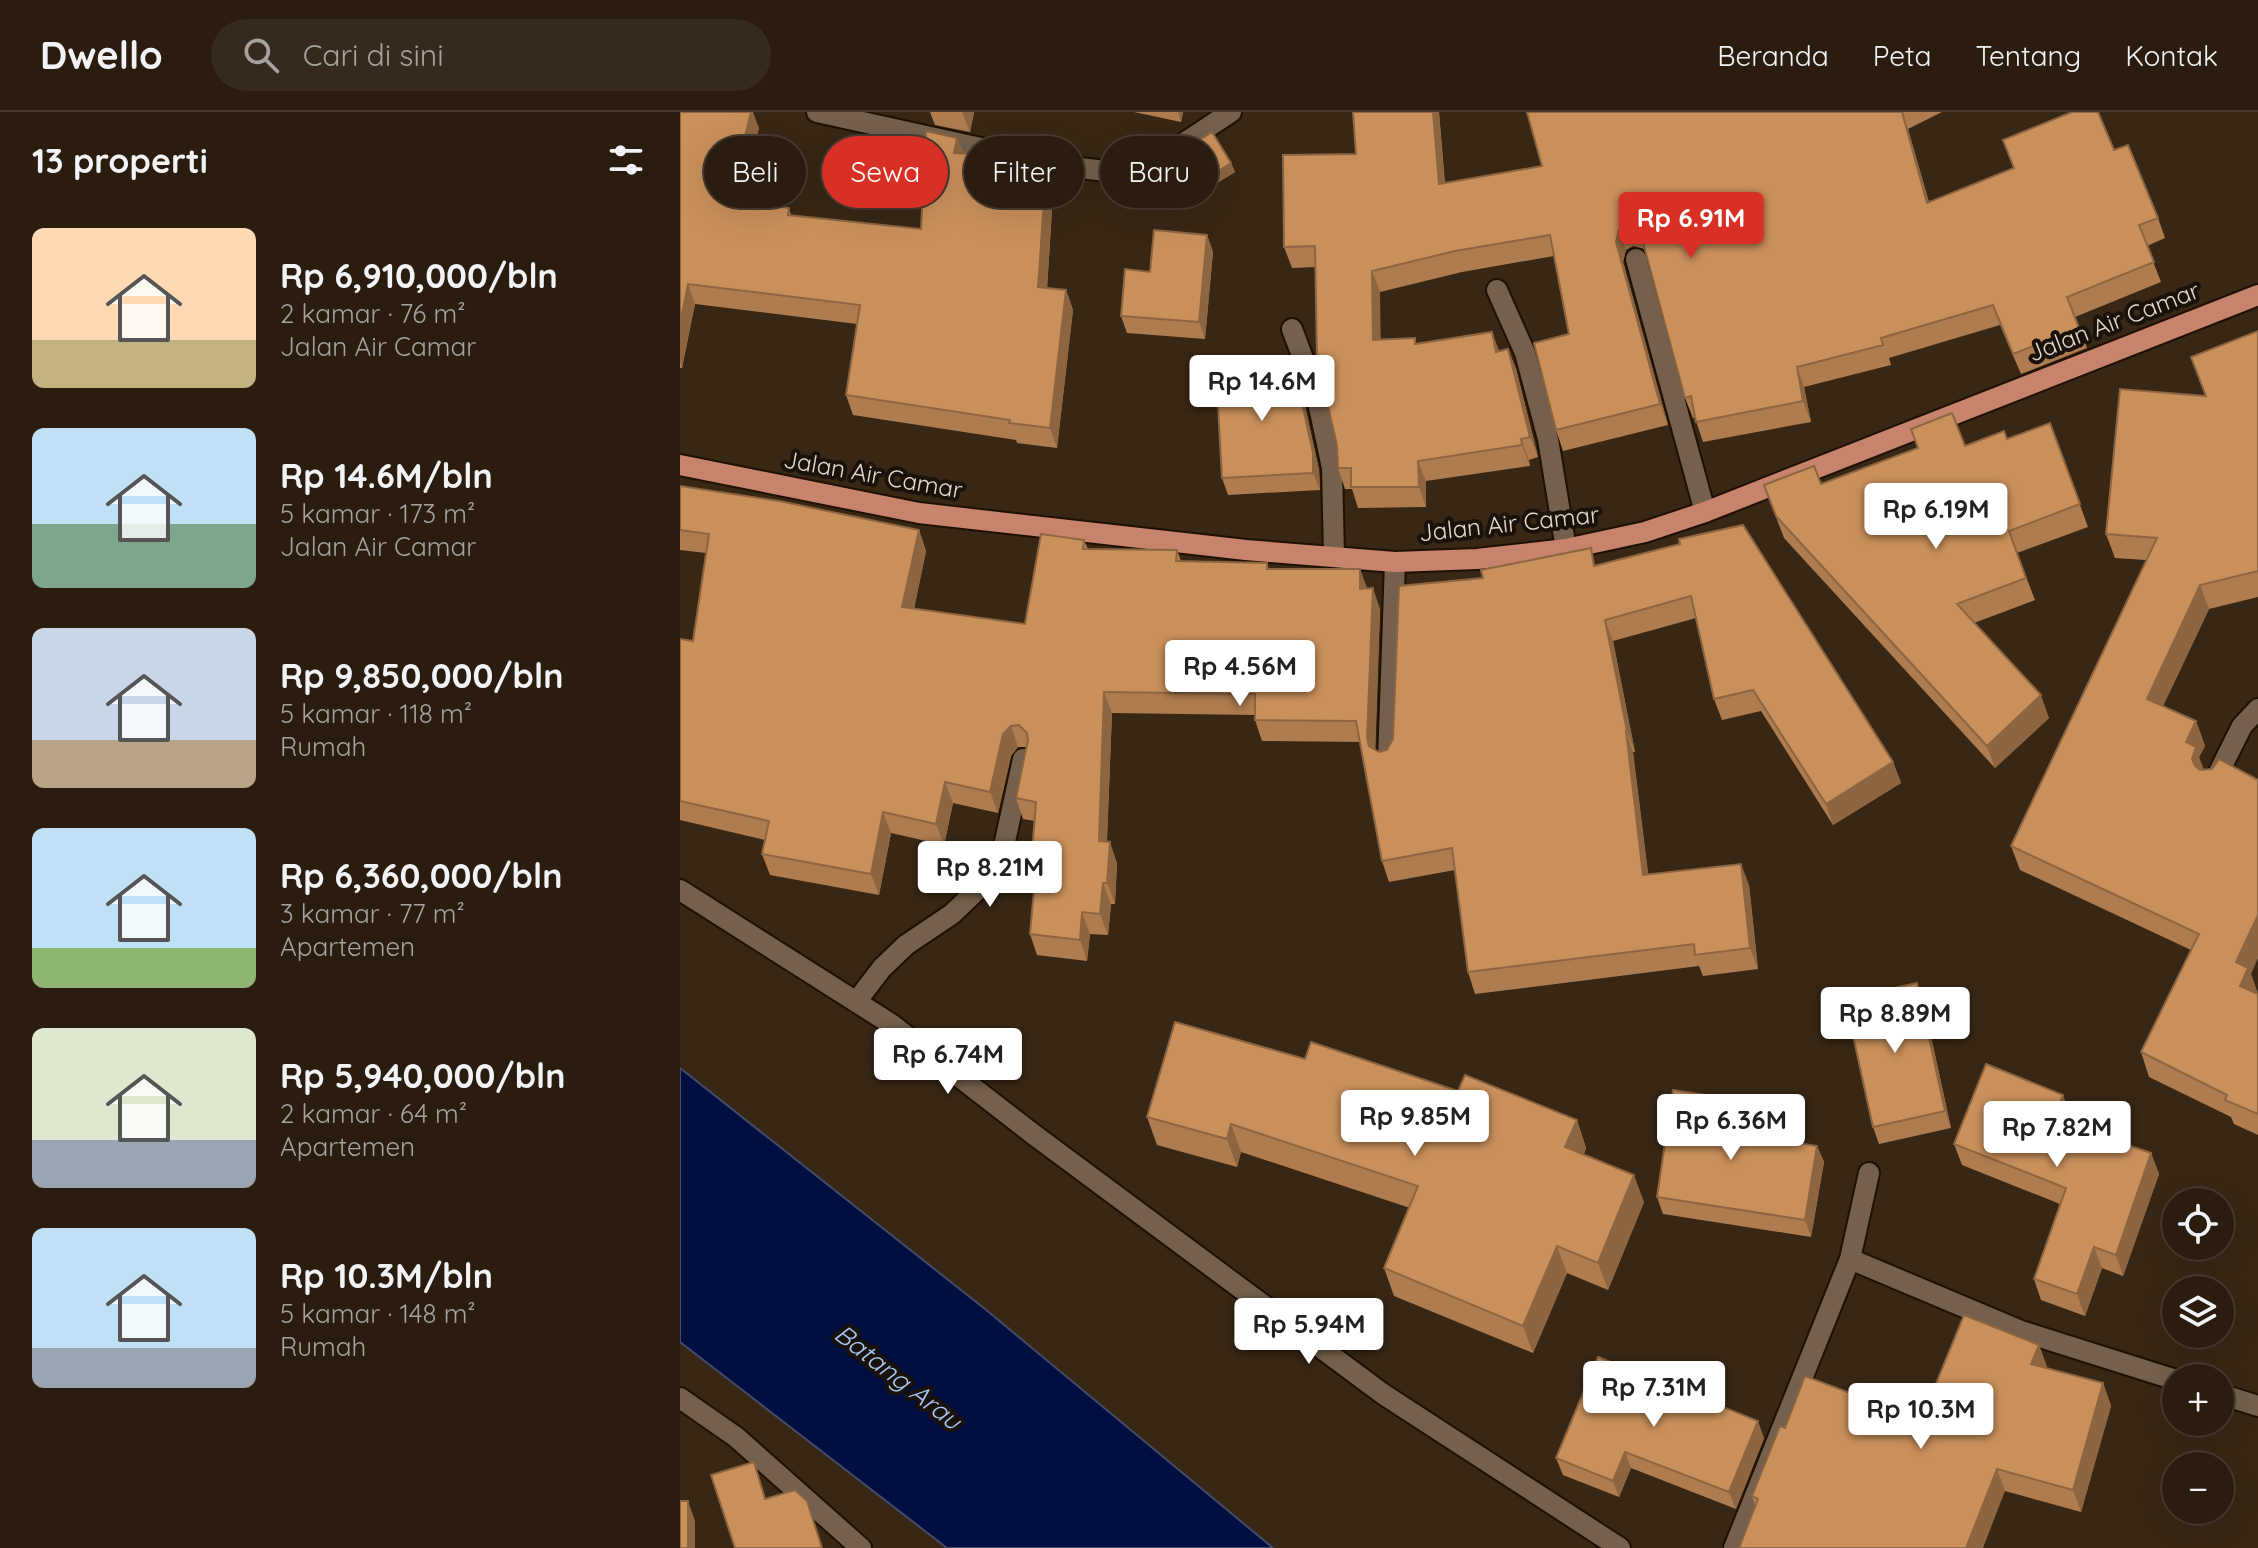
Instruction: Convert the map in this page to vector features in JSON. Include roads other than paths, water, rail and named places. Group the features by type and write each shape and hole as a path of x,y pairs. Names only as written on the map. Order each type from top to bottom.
{"main road":[{"name":"Jalan Air Camar","path":"680,465 919,513 1246,550 1395,562 1477,559 1566,549 1645,532 1705,512 2258,295"}],"street":[{"path":"817,112 1062,166 1115,172 1166,155 1231,112"},
{"path":"1636,259 1705,512"},
{"path":"1497,290 1525,353 1533,382 1548,439 1566,549"},
{"path":"1292,329 1316,393 1332,468 1334,556"},
{"path":"1388,760 1395,562"},
{"path":"2214,782 2242,726 2258,709"},
{"path":"856,1002 882,968 906,945 952,914 999,869 1023,759"},
{"path":"680,890 891,1024 1033,1134 1383,1394 1620,1548"},
{"path":"1734,1548 1850,1259 1869,1173"},
{"path":"1850,1259 2021,1331 2162,1376"},
{"path":"680,1398 736,1437 861,1548"},
{"path":"2234,1398 2258,1406"}],"water":[{"name":"Batang Arau","path":"680,1068 985,1309 1273,1548 947,1548 680,1342"}]}
